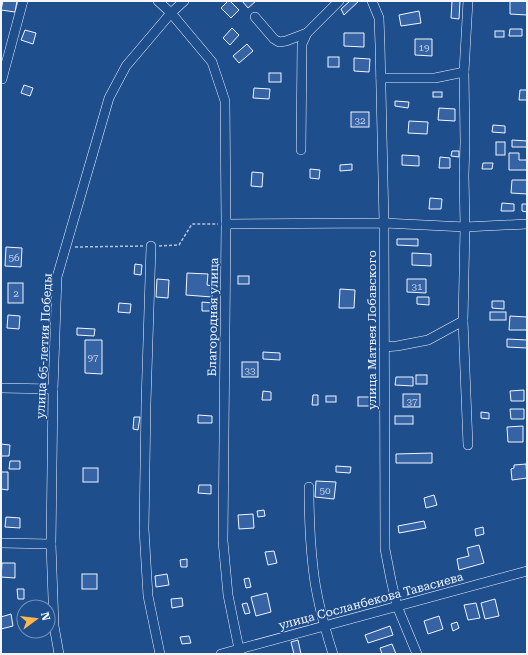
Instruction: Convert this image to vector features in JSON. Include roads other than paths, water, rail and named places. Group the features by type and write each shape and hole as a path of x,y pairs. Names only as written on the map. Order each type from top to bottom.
{"street":[{"path":"1,79 23,1"},
{"name":"Благородная улица","path":"158,1 212,62 225,100 226,224 223,541 228,595 239,652"},
{"name":"улица 65-летия Победы","path":"59,654 54,626 51,544 53,389 57,277 109,98 126,66 184,1"},
{"path":"301,150 302,44 307,33 339,1"},
{"path":"468,1 464,72 465,227 463,321 468,445"},
{"name":"улица Матвея Лобавского","path":"376,2 379,18 384,223 385,549 397,606 417,654"},
{"path":"255,17 274,39 279,42 307,33"},
{"path":"381,78 435,78 464,72"},
{"path":"226,224 384,223 465,227 527,224"},
{"path":"151,246 144,529 148,596 160,654"},
{"path":"384,347 428,340 463,321"},
{"path":"1,388 53,389"},
{"path":"309,487 309,520 313,567 324,626 333,654"},
{"path":"1,543 51,544"},
{"name":"улица Сосланбекова Тавасиева","path":"221,654 239,652 324,626 527,571"}]}
